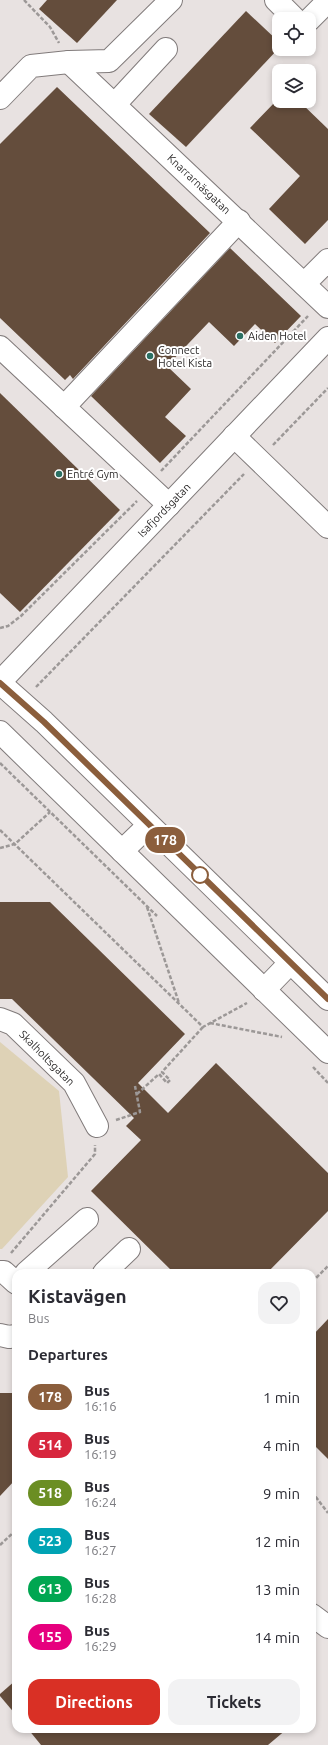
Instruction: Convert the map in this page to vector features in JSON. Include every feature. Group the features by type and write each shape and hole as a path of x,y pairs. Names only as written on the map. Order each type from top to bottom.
{"street":[{"path":"0,98 31,66 69,62 109,61 171,0"},
{"path":"276,0 288,12"},
{"path":"316,13 328,1"},
{"path":"115,104 166,49"},
{"name":"Knarrarnäsgatan","path":"69,62 239,221 325,304"},
{"path":"64,407 239,221"},
{"path":"304,284 328,260"},
{"name":"Isafjordsgatan","path":"0,682 328,338"},
{"path":"0,347 169,505"},
{"path":"234,436 328,527"},
{"path":"0,682 44,722 328,999"},
{"path":"0,732 328,1052"},
{"path":"122,851 149,825"},
{"path":"264,990 290,963"},
{"name":"Skalholtsgatan","path":"0,1019 13,1024 74,1083 97,1126"},
{"path":"31,1269 87,1220"},
{"path":"108,1269 129,1249"},
{"path":"4,1264 4,1272 12,1279"},
{"path":"0,1335 12,1337"},
{"path":"316,1618 328,1627"}],"path":[{"path":"24,0 50,27 69,62"},
{"path":"0,628 8,626 21,616 139,498 148,485 325,304"},
{"path":"36,687 328,388"},
{"path":"0,763 158,917"},
{"path":"0,848 15,844 50,812"},
{"path":"0,830 203,1027"},
{"path":"147,906 179,1003"},
{"path":"137,1094 159,1074 167,1083 170,1080 162,1072 203,1027 247,1003 241,998"},
{"path":"210,1023 282,1037"},
{"path":"4,1264 95,1154 97,1126 140,1112 135,1086"},
{"path":"316,1278 328,1266"},
{"path":"316,1497 328,1512"},
{"path":"0,1545 12,1534"}],"shaded area":[{"path":"0,1042 59,1091 68,1177 2,1249 0,1249"}],"building":[{"path":"47,0 117,0 77,43 39,9"},
{"path":"246,11 272,35 272,55 186,147 149,114"},
{"path":"57,87 210,233 73,379 70,375 65,380 0,318 0,144"},
{"path":"272,105 272,108 306,108 328,129 328,220 305,244 269,209 300,176 250,128"},
{"name":"Connect Hotel Kista","path":"230,248 301,316 275,343 255,324 234,346 209,322 167,366 191,389 165,417 186,436 160,463 91,396"},
{"path":"0,393 120,510 20,612 0,593"},
{"path":"0,902 50,902 185,1034 138,1083 168,1113 216,1063 328,1173 328,1211 271,1269 170,1269 91,1191 141,1140 126,1126 134,1118 12,999 0,999"},
{"path":"328,1319 328,1459 316,1447 316,1332"},
{"path":"0,1393 12,1393 12,1483 0,1496"},
{"path":"12,1684 12,1710 0,1696 0,1694"},
{"path":"31,1733 282,1733 268,1745 41,1745"}],"bus line":[{"name":"178","path":"0,683 44,722 328,999"}],"place":[{"name":"Aiden Hotel","path":"240,336"},
{"name":"Connect Hotel Kista","path":"150,356"},
{"name":"Entré Gym","path":"59,474"}]}
